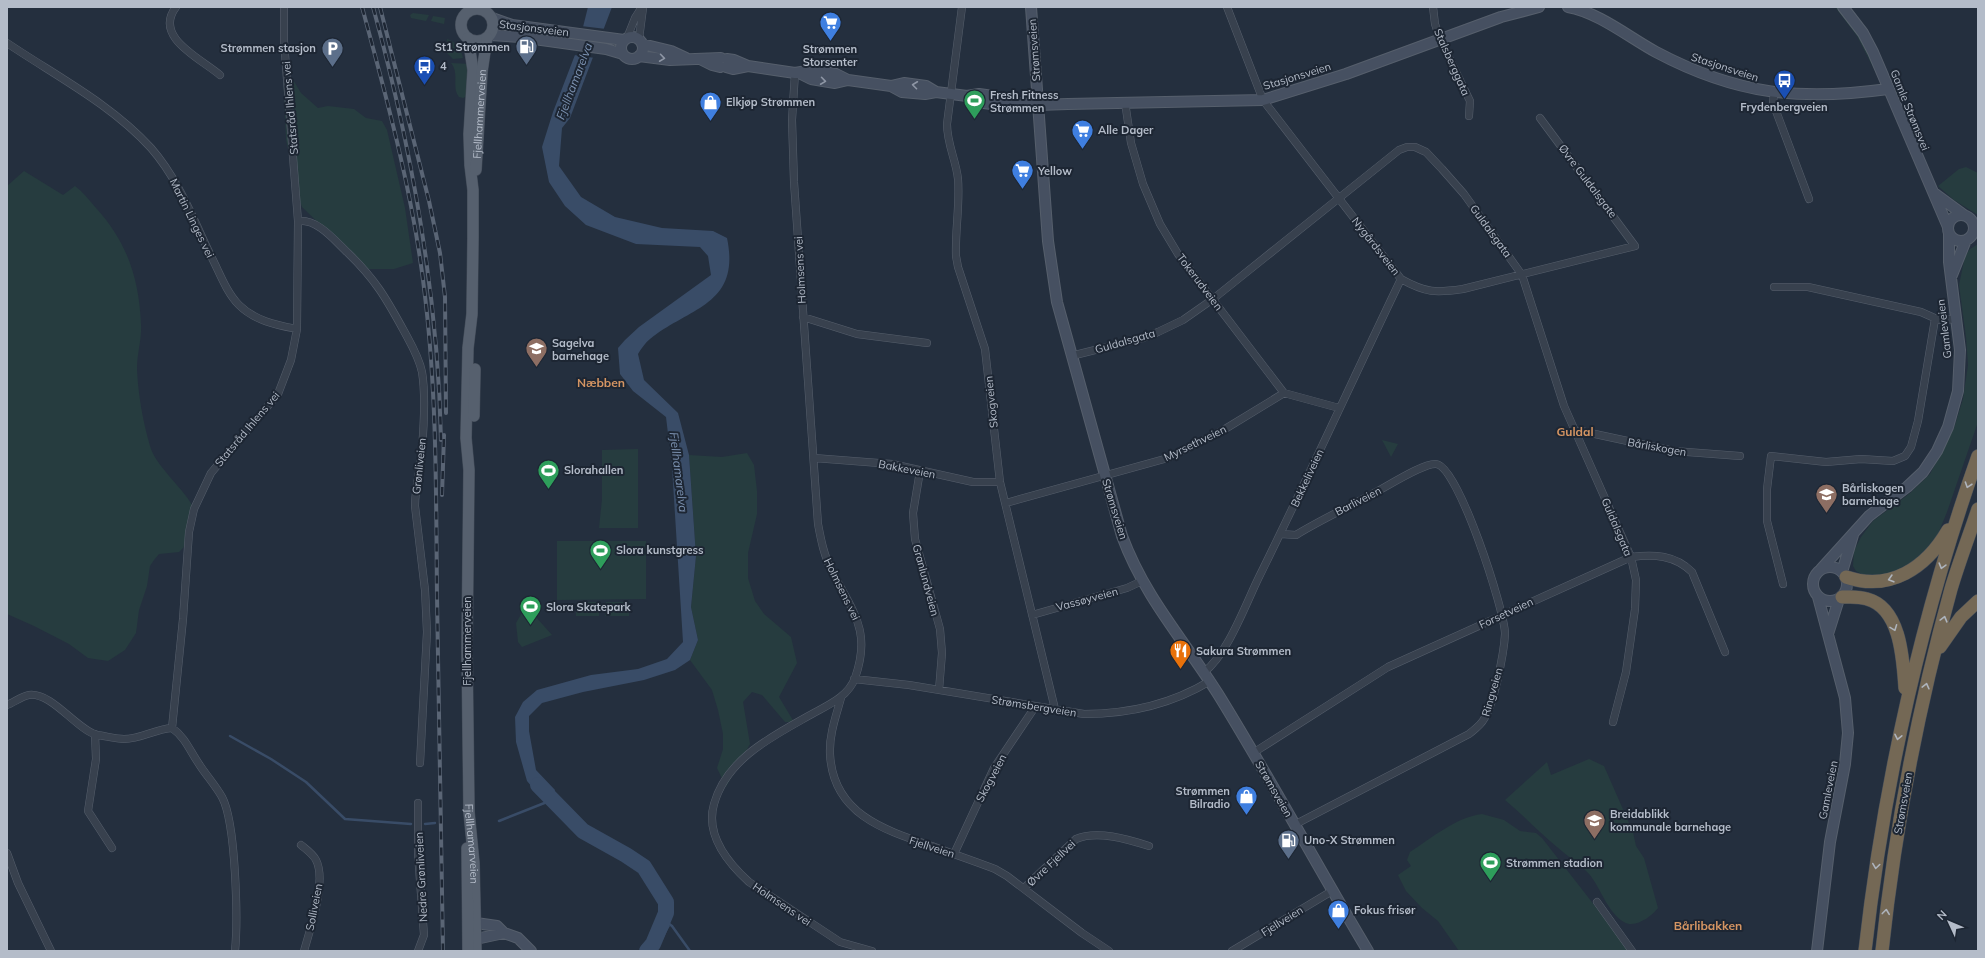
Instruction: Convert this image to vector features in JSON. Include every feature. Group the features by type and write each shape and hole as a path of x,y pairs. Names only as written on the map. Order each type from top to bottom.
{"highway":[{"path":"1844,574 1873,582 1885,581 1916,568 1944,539 1958,515 1978,456"},
{"name":"Strømsveien","path":"1882,951 1904,793 1923,700 1952,588 1978,509"},
{"name":"Strømsveien","path":"1865,951 1887,790 1906,699 1926,622 1958,515"},
{"path":"1840,598 1867,599 1885,610 1898,638 1906,699"},
{"path":"1934,657 1961,617 1978,601"}],"main road":[{"name":"Strømsveien","path":"1031,7 1051,265 1057,302 1122,536 1142,581 1162,614 1207,676 1368,951"},
{"name":"Stasjonsveien","path":"639,56 670,60 686,58 700,59 712,65 734,60 748,66 797,73 811,79 829,82 848,80 892,86 904,83 926,86 936,92 967,96 979,94 993,96 1003,101 1038,105 1263,100 1353,71 1501,17 1539,7"},
{"name":"Stasjonsveien","path":"1568,7 1588,13 1658,53 1691,69 1727,82 1774,93 1831,95 1888,89"},
{"name":"Gamle Strømsvei","path":"1844,7 1865,37 1923,173 1934,193 1948,231"},
{"path":"477,9 487,12 493,27 488,37 478,41 465,34 462,23 467,12 477,9"},
{"name":"Stasjonsveien","path":"487,12 512,25 607,38 626,39"},
{"name":"Fjellhammerveien","path":"465,34 473,70 469,134 473,190 472,314 468,348 466,425 469,470 467,649 469,812"},
{"name":"Stasjonsveien","path":"488,37 520,37 606,49 623,54"},
{"name":"Fjellhammerveien","path":"473,190 477,164 482,72 488,37"},
{"path":"633,37 640,41 642,50 639,56 632,58 623,54 621,46 626,39 633,37"},
{"name":"Stasjonsveien","path":"640,41 671,51 686,58"},
{"path":"1934,193 1971,218 1974,227 1971,238 1955,240 1948,231 1953,217 1971,218"},
{"name":"Gamleveien","path":"1822,569 1876,509 1907,487 1918,477 1928,465 1941,444 1951,417 1959,378 1960,350 1952,290 1952,274 1949,262 1948,231"},
{"name":"Gamleveien","path":"1952,274 1971,238"},
{"name":"Gamleveien","path":"1844,574 1853,534"},
{"path":"1828,634 1840,598 1847,587 1844,574 1830,567 1822,569 1813,580 1813,589 1818,597 1830,602 1840,598"},
{"name":"Gamleveien","path":"1817,951 1830,842 1845,764 1848,733 1845,698 1818,597"},
{"name":"Fjellhamarveien","path":"468,951 472,927 474,863 469,812"},
{"path":"472,927 497,926 504,933 518,938 531,951"},
{"name":"Fjellhamarveien","path":"472,927 476,939 476,951"},
{"path":"476,939 504,933"}],"street":[{"path":"176,7 169,22 169,28 174,38 220,74"},
{"name":"Statsråd Ihlens vei","path":"172,728 182,634 189,532 194,509 203,487 220,460 278,394 291,360 297,330 298,221 284,41 284,7"},
{"path":"626,39 635,18 643,7"},
{"path":"640,41 643,7"},
{"name":"Skogveien","path":"962,7 947,132 956,164 958,180 956,256 960,273 985,349 1000,482 1055,709"},
{"name":"Nygårdsveien","path":"1227,7 1263,100 1401,279 1418,289 1440,293 1463,289 1635,246"},
{"name":"Stalsberggata","path":"1433,7 1435,24 1440,39 1470,101 1469,116"},
{"name":"Martin Linges vei","path":"7,43 84,93 114,115 142,139 165,166 177,185 224,282 234,299 253,315 274,324 297,330"},
{"name":"Holmsens vei","path":"797,73 792,120 794,182 818,524 824,552 831,570 856,615 860,629 861,651 854,679 841,698 776,734 750,752 734,767 722,783 711,814 713,831 719,846 728,860 749,882 840,942 872,951"},
{"path":"1774,93 1773,104 1809,199"},
{"name":"Tokerudveien","path":"1125,102 1131,143 1150,203 1178,254 1284,393"},
{"name":"Øvre Guldalsgate","path":"1540,118 1635,246"},
{"name":"Guldalsgata","path":"1071,356 1138,340 1183,320 1213,299 1399,150 1407,147 1415,147 1426,152 1464,194 1522,275 1556,384 1575,432 1631,557 1636,580 1635,609 1626,672 1613,722"},
{"name":"Grønliveien","path":"298,221 307,220 318,226 372,278 384,294 412,345 422,371 422,448 416,483 415,506 425,590 427,632 420,763"},
{"name":"Bekkeliveien","path":"1207,676 1220,656 1281,534 1401,279"},
{"path":"1774,287 1808,287 1921,312 1935,319 1956,318"},
{"path":"803,317 857,334 927,343"},
{"path":"1783,584 1767,521 1767,489 1771,456 1826,462 1861,459 1893,461 1905,456 1911,447 1917,427 1935,319"},
{"path":"1284,393 1339,408"},
{"name":"Myrsethveien","path":"1006,503 1168,458 1225,429 1284,393"},
{"name":"Bårliskogen","path":"1575,432 1581,431 1674,451 1740,456"},
{"name":"Bakkeveien","path":"814,458 892,464 973,482 1000,482"},
{"name":"Barliveien","path":"1281,534 1296,535 1402,478 1435,464"},
{"name":"Ringveien","path":"1294,825 1469,734 1480,725 1489,708 1503,651 1505,634 1503,614 1487,560 1469,517 1446,471 1435,464"},
{"name":"Granlundveien","path":"920,471 913,513 915,539 940,629 942,653 939,690"},
{"name":"Forsetveien","path":"1252,753 1388,667 1631,557 1643,555 1663,556 1676,560 1692,572 1725,652"},
{"name":"Vassøyveien","path":"1032,615 1127,588 1142,581"},
{"name":"Strømsbergveien","path":"854,679 909,685 1084,714 1106,714 1162,703 1194,689 1207,676"},
{"path":"7,705 29,695 40,697 56,706 95,734 124,739 142,736 160,729 172,728 181,735 222,798 227,815 234,871 236,933 235,951"},
{"name":"Fjellveien","path":"841,698 831,734 831,771 841,794 861,815 896,835 995,869 1024,888 1082,933 1109,951"},
{"name":"Skogveien","path":"954,854 994,768 1035,707"},
{"path":"95,734 96,759 88,811 112,848"},
{"name":"Nedre Grønliveien","path":"418,802 418,854 424,935 418,951"},
{"name":"Øvre Fjellvei","path":"1024,888 1076,840 1084,836 1095,835 1112,837 1149,846"},
{"name":"Solliveien","path":"301,845 311,853 317,861 320,875 318,895 304,951"},
{"path":"7,853 18,883 50,951"},
{"name":"Fjellveien","path":"1232,951 1332,891"},
{"path":"1597,902 1632,951"}],"green space":[{"path":"1835,7 1838,7 1850,22 1866,46 1874,64 1876,73 1857,36"},
{"path":"413,13 429,15 426,21 411,18 410,15"},
{"path":"433,16 445,18 444,24 431,21"},
{"path":"447,39 458,46 463,58 453,59 446,52"},
{"path":"451,63 470,64 467,96 463,98 459,97 457,93 454,67"},
{"path":"283,72 292,78 301,93 318,108 328,106 354,109 366,118 382,121 387,130 405,208 413,263 394,269 366,269 302,207 296,190 286,139"},
{"path":"1966,167 1978,173 1978,215 1954,200 1938,186 1959,169"},
{"path":"24,171 63,195 75,186 86,196 116,234 134,276 140,307 141,330 137,363 138,388 147,437 157,461 188,498 192,505 185,546 179,552 159,554 154,560 150,566 147,586 139,610 136,633 125,650 108,661 88,658 69,644 7,614 7,186"},
{"path":"1978,244 1978,422 1947,512 1938,534 1916,563 1882,576 1863,575 1856,571 1853,566 1854,551 1861,537 1873,521 1909,494 1930,474 1954,428 1963,399 1968,365 1959,285 1965,256 1970,249"},
{"path":"1382,440 1398,444 1391,457"},
{"path":"638,449 638,528 599,528 602,499 602,450"},
{"path":"747,453 754,465 757,491 757,514 748,553 748,578 755,601 764,614 791,637 797,663 779,697 794,722 785,722 762,695 752,692 743,702 750,744 726,787 717,768 723,749 723,734 718,710 712,690 690,660 698,640 691,607 696,556 689,455 722,457"},
{"name":"Slora kunstgress","path":"557,541 646,541 646,599 557,600"},
{"path":"576,602 600,602 599,616 576,616"},
{"path":"606,602 629,602 629,616 605,616"},
{"name":"Slora Skatepark","path":"526,606 552,635 522,647 518,642 516,623"},
{"name":"Breidablikk kommunale barnehage","path":"1589,759 1604,766 1633,832 1636,846 1644,858 1658,908 1648,918 1638,923 1628,924 1618,918 1609,907 1590,875 1505,800 1547,762 1551,775"},
{"name":"Strømmen stadion","path":"1482,814 1504,820 1520,831 1536,833 1542,838 1630,951 1459,951 1438,921 1422,908 1406,891 1398,875 1411,866 1407,860 1410,852 1463,819"}],"water":[{"path":"588,7 612,7 570,118 562,128 559,166 581,197 615,217 662,228 713,231 727,238 729,260 726,278 719,291 709,302 665,328 650,339 638,354 644,380 678,413 689,455 696,556 691,607 698,640 690,660 675,670 644,680 583,692 542,703 529,716 529,731 536,770 555,790 552,800 538,794 527,781 516,742 515,717 523,702 537,690 591,675 638,669 667,659 683,642 672,467 666,417 633,391 620,374 618,348 639,327 711,275 708,256 700,247 636,244 586,225 565,206 549,182 542,147 553,112 578,47"},
{"path":"658,917 670,926 662,942 656,951 640,951 652,936"}],"pier":[{"path":"581,26 606,29 595,58 574,55"}],"waterway":[{"path":"230,736 271,759 306,782 345,819 411,824"},
{"name":"Fjellhamarelva","path":"538,785 583,831 644,867 666,902 666,913 653,944 647,951"},
{"path":"499,821 552,800"},
{"path":"425,824 435,823"},
{"path":"664,920 672,926 690,951"}],"railway":[{"path":"362,7 407,187 420,259 429,334 434,409 436,484 443,951"},
{"path":"373,7 400,114 420,222 435,330 441,440"},
{"path":"380,7 429,201 440,253 445,297 446,413"},
{"path":"442,495 444,435"}],"place":[{"name":"Strømmen Storsenter","path":"830,42"},
{"name":"St1 Strømmen","path":"526,66"},
{"name":"Strømmen stasjon","path":"332,68"},
{"name":"4","path":"425,86"},
{"name":"Frydenbergveien","path":"1784,100"},
{"name":"Fresh Fitness Strømmen","path":"974,120"},
{"name":"Elkjøp Strømmen","path":"711,122"},
{"name":"Alle Dager","path":"1082,150"},
{"name":"Yellow","path":"1022,190"},
{"name":"Sagelva barnehage","path":"536,368"},
{"name":"Slorahallen","path":"548,490"},
{"name":"Bårliskogen barnehage","path":"1827,514"},
{"name":"Slora kunstgress","path":"601,570"},
{"name":"Slora Skatepark","path":"530,626"},
{"name":"Sakura Strømmen","path":"1181,670"},
{"name":"Strømmen Bilradio","path":"1246,816"},
{"name":"Breidablikk kommunale barnehage","path":"1594,840"},
{"name":"Uno-X Strømmen","path":"1289,860"},
{"name":"Strømmen stadion","path":"1490,882"},
{"name":"Fokus frisør","path":"1338,930"}],"district":[{"name":"Næbben","path":"601,382"},
{"name":"Guldal","path":"1575,431"},
{"name":"Bårlibakken","path":"1708,925"}]}
